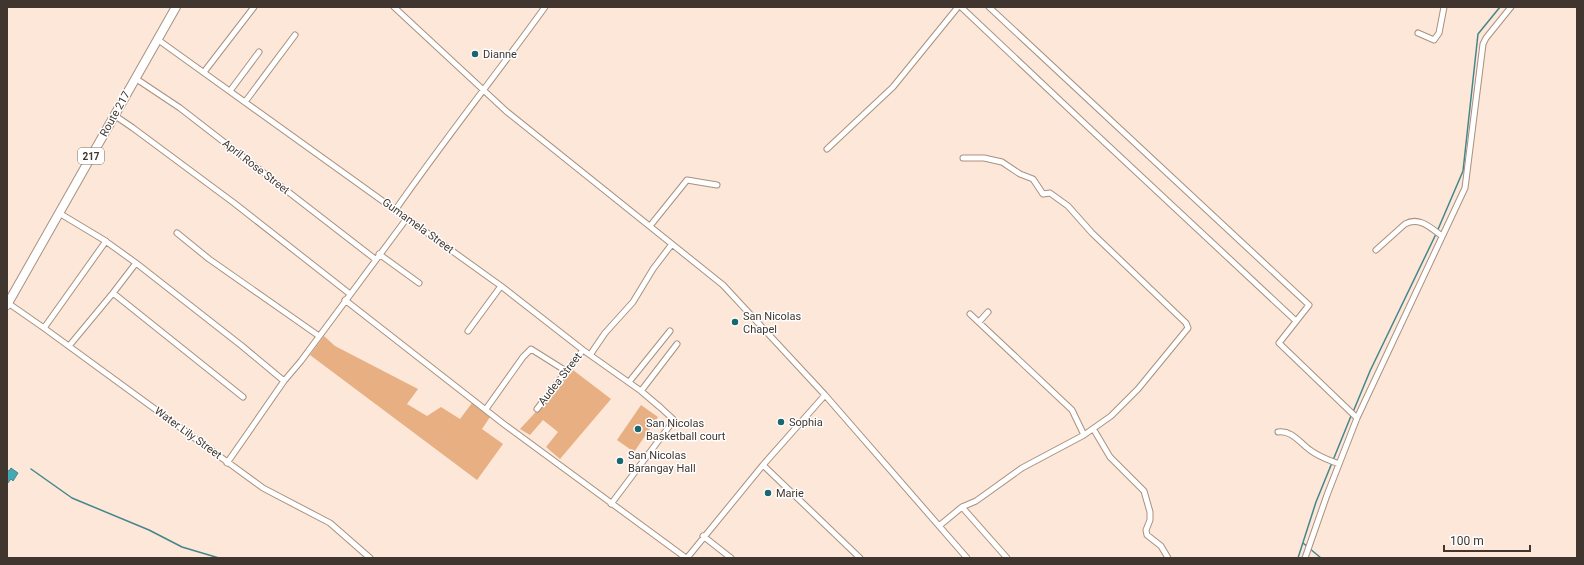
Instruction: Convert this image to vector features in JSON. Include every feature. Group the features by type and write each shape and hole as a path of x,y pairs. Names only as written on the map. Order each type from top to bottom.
{"main road":[{"name":"Route 217","path":"7,304 176,7"}],"street":[{"path":"204,72 254,7"},
{"path":"394,7 483,91 723,285 826,395 967,558"},
{"path":"396,209 429,161 458,126 545,7"},
{"path":"827,149 893,87 958,7"},
{"path":"961,7 1084,124 1296,321"},
{"path":"989,7 1309,305 1279,343 1349,413 1357,418"},
{"path":"1418,33 1434,40 1439,33 1444,7"},
{"path":"1306,555 1357,418 1465,188 1483,44 1486,38 1511,7"},
{"path":"245,102 295,35"},
{"name":"Gumamela Street","path":"157,39 396,209 583,350 629,382 662,408 674,420 611,504"},
{"path":"230,91 259,52"},
{"name":"April Rose Street","path":"135,78 180,108 375,259"},
{"path":"114,115 228,199 350,294"},
{"path":"939,526 962,506 976,502 1022,468 1094,430 1111,416 1138,389 1186,332 1188,326 1092,233 1068,206 1050,193 1043,194 1033,179 1020,174 1002,162 984,158 963,158"},
{"path":"650,226 687,180 717,185"},
{"path":"59,213 106,241 136,263 284,381"},
{"path":"227,463 284,381 407,218"},
{"path":"1376,250 1410,221 1421,222 1442,236"},
{"path":"177,233 209,259 318,336"},
{"path":"44,328 106,241"},
{"path":"590,354 605,333 633,302 652,269 672,244"},
{"path":"379,254 419,283"},
{"path":"69,346 136,263"},
{"path":"468,331 500,286"},
{"path":"113,293 243,397"},
{"path":"345,300 611,504 686,558 763,465 826,395"},
{"name":"Water Lily Street","path":"7,304 44,328 263,488 330,523 370,558"},
{"path":"979,322 988,312"},
{"path":"970,314 1072,410 1084,436"},
{"path":"629,382 670,331"},
{"path":"640,391 678,344"},
{"path":"486,409 531,349 566,371"},
{"name":"Audea Street","path":"537,409 583,350"},
{"path":"1094,430 1110,457 1144,491 1150,512 1150,520 1146,530 1147,536 1161,546 1168,558"},
{"path":"1278,432 1287,432 1310,451 1339,464"},
{"path":"763,465 860,558"},
{"path":"962,506 1007,558"},
{"path":"703,536 730,558"}],"shaded area":[{"path":"324,336 335,346 418,389 407,404 427,416 441,407 460,419 472,403 490,417 482,429 503,444 477,480 310,355"},
{"path":"573,370 611,399 560,459 546,447 558,432 543,420 530,435 520,429"},
{"name":"San Nicolas Basketball court","path":"641,405 658,417 634,452 617,440"}],"water":[{"path":"11,468 18,473 13,481 11,479 7,484 7,470 9,471"}],"waterway":[{"path":"1353,412 1370,371 1436,234 1463,171 1478,34 1500,7"},
{"path":"1298,558 1316,502 1351,416"},
{"path":"31,469 72,498 149,530 182,547 219,558"},
{"path":"1303,543 1321,558"}],"place":[{"name":"Dianne","path":"475,54"},
{"name":"San Nicolas Chapel","path":"735,322"},
{"name":"Sophia","path":"781,422"},
{"name":"San Nicolas Basketball court","path":"638,429"},
{"name":"San Nicolas Barangay Hall","path":"620,461"},
{"name":"Marie","path":"768,493"}]}
